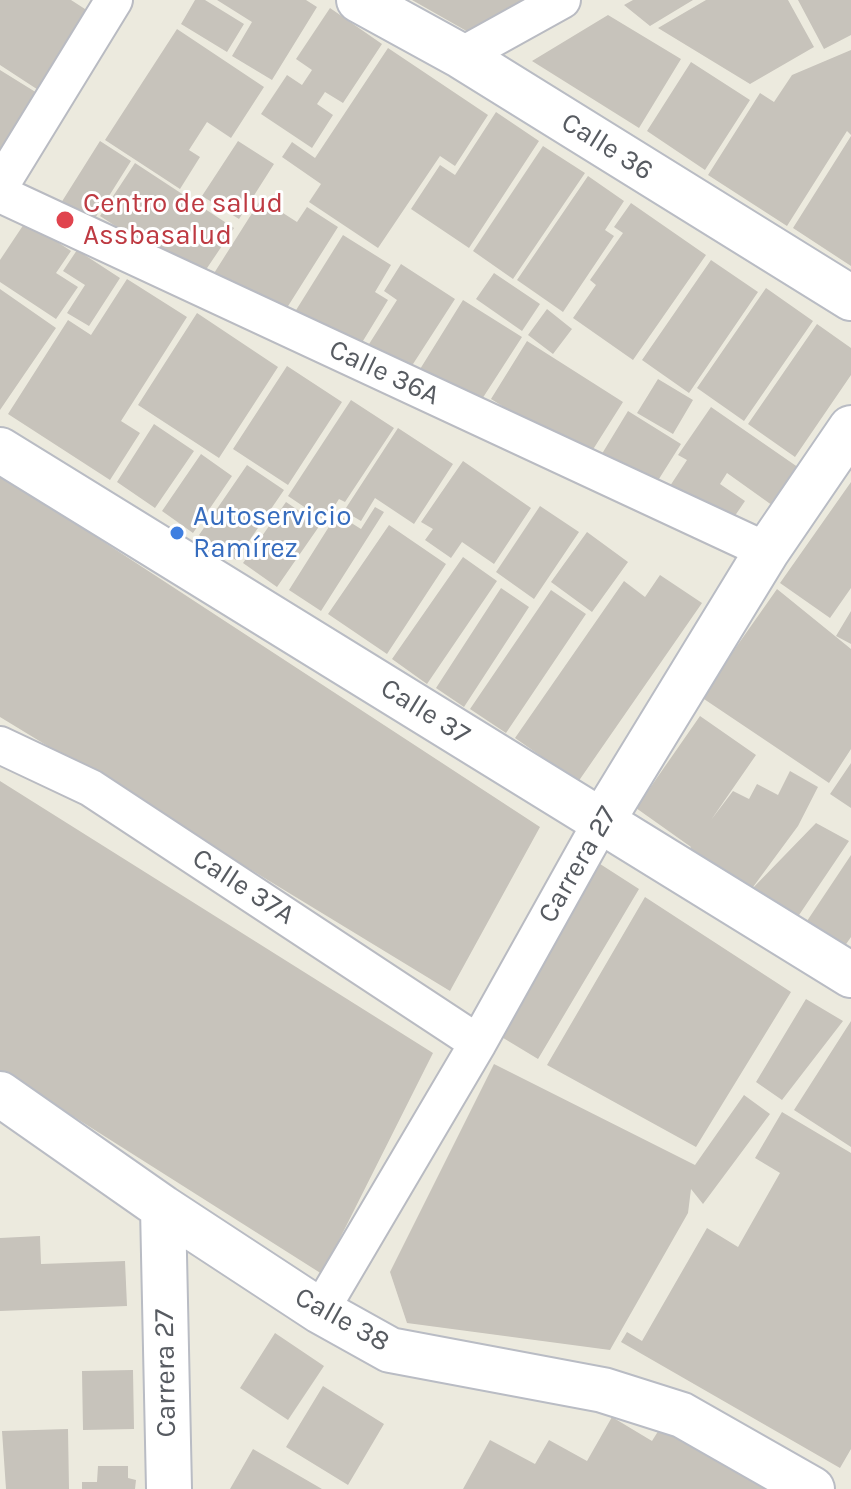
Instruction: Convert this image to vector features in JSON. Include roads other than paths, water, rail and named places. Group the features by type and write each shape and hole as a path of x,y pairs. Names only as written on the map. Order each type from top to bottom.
{"street":[{"path":"0,186 114,0"},
{"name":"Calle 36","path":"359,0 461,56 851,298"},
{"path":"461,56 562,0"},
{"name":"Calle 36A","path":"0,194 767,551"},
{"name":"Carrera 27","path":"320,1311 478,1043 602,821 767,551 851,428"},
{"name":"Calle 37","path":"0,450 851,975"},
{"name":"Calle 37A","path":"0,745 91,788 478,1043"},
{"name":"Calle 38","path":"0,1094 163,1208 320,1311 390,1350 603,1390 682,1415 812,1489"},
{"name":"Carrera 27","path":"163,1208 169,1489"}],"place":[{"name":"Centro de salud Assbasalud","path":"65,220"},
{"name":"Autoservicio Ramírez","path":"177,533"}]}
